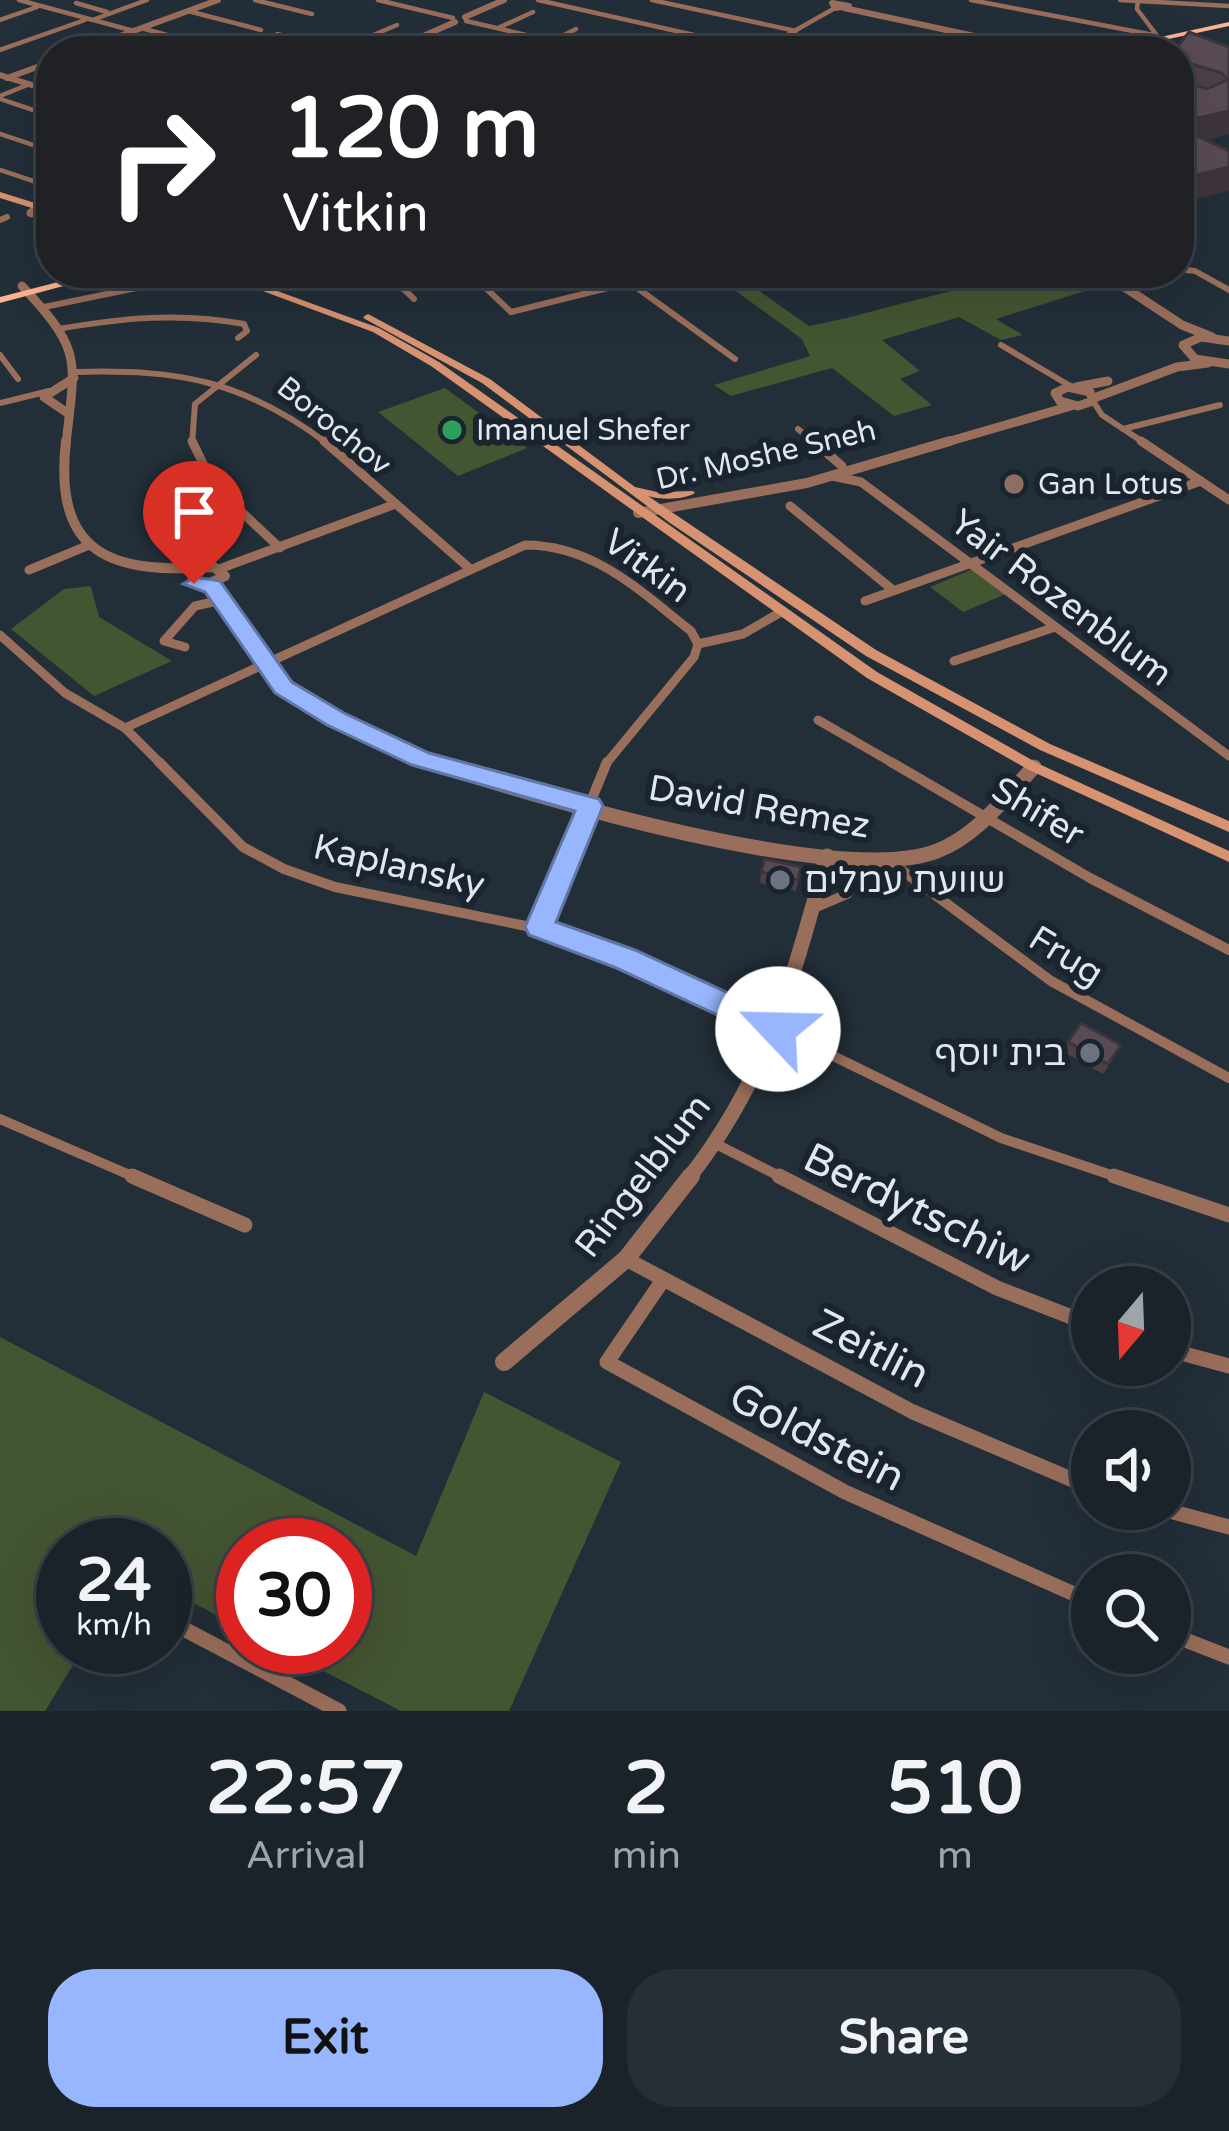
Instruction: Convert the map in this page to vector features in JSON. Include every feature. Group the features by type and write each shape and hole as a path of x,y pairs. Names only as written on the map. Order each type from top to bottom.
{"main road":[{"path":"1164,36 1229,26"},
{"path":"1187,36 1229,26"},
{"path":"0,199 34,210"},
{"path":"25,290 36,286"},
{"path":"0,296 36,288"},
{"path":"260,288 376,330 435,364 872,676 1034,767 1229,857"},
{"path":"287,288 389,325 448,356 682,526 871,653 949,698 1045,748 1229,827"},
{"path":"630,485 656,495 689,497"},
{"path":"682,526 679,507 689,497"}],"street":[{"path":"19,0 166,36"},
{"path":"90,7 109,0"},
{"path":"40,36 147,0"},
{"path":"120,36 218,0"},
{"path":"255,0 312,14"},
{"path":"378,0 454,20"},
{"path":"407,7 423,0"},
{"path":"465,19 504,0"},
{"path":"538,0 698,36"},
{"path":"652,0 796,31"},
{"path":"823,0 979,36"},
{"path":"971,0 1153,36"},
{"path":"1120,0 1229,6"},
{"path":"1137,2 1157,36"},
{"path":"0,20 40,3"},
{"path":"76,3 111,13"},
{"path":"786,36 841,4"},
{"path":"188,11 261,30"},
{"path":"498,28 533,12"},
{"path":"420,36 465,19 531,36"},
{"path":"372,36 397,25"},
{"path":"562,36 576,29"},
{"path":"277,34 285,36"},
{"path":"0,46 36,37"},
{"path":"4,76 36,66"},
{"path":"4,76 36,86"},
{"path":"0,98 30,84"},
{"path":"0,98 36,111"},
{"path":"0,134 36,146"},
{"path":"0,170 36,183"},
{"path":"1194,275 1229,290"},
{"path":"44,307 135,288"},
{"path":"403,288 414,299"},
{"path":"486,288 511,311 605,288"},
{"path":"637,288 735,359"},
{"path":"1126,288 1169,316 1222,339"},
{"path":"25,290 58,329 69,414 64,496 74,529 89,545 29,570"},
{"path":"58,329 149,315 193,316 244,324 247,331 238,338"},
{"path":"1169,316 1184,347 1208,363"},
{"path":"1074,387 1167,362 1184,347 1222,339"},
{"path":"1001,344 1094,400 1110,420"},
{"path":"0,355 18,379"},
{"path":"256,355 220,379 195,404 191,438 217,488 280,548"},
{"path":"1094,400 1185,364 1229,364"},
{"name":"Borochov","path":"63,390 144,369 220,379 276,404 468,567"},
{"path":"1050,376 1056,393 1110,420 1229,500"},
{"name":"Dr. Moshe Sneh","path":"638,512 842,466 1043,404 1074,387"},
{"path":"0,403 63,390"},
{"name":"Dr. Moshe Sneh","path":"689,497 832,476 1094,400"},
{"path":"1123,429 1220,405"},
{"path":"798,428 842,466"},
{"path":"861,482 862,467"},
{"name":"Yair Rozenblum","path":"832,476 861,482 1229,756"},
{"path":"866,601 1201,481"},
{"path":"212,586 225,576 219,568 393,506"},
{"path":"790,506 893,590"},
{"name":"Vitkin","path":"124,728 468,567 525,545 568,544 691,631 698,644 694,657 606,764 539,927"},
{"name":"David Remez","path":"89,545 126,565 194,574 219,568"},
{"name":"David Remez","path":"194,574 194,584 212,586 223,600 283,688 421,759 590,806 827,856 887,860 933,853 964,838 1034,767"},
{"path":"185,647 164,641 196,606 223,600"},
{"path":"698,644 743,634 781,612"},
{"path":"954,661 1055,627"},
{"name":"Kaplansky","path":"0,635 65,693 124,728 243,847 284,869 335,887 539,927 625,958 1001,1138 1229,1215"},
{"name":"Shifer","path":"818,720 1090,878 1229,950"},
{"name":"Ringelblum","path":"504,1363 626,1259 716,1144 778,1029 827,856"},
{"path":"812,909 851,895 859,883 860,859"},
{"name":"Frug","path":"887,860 995,948 1111,1019 1229,1078"},
{"path":"0,1118 245,1225"},
{"name":"Berdytschiw","path":"716,1144 997,1288 1071,1317"},
{"name":"Zeitlin","path":"626,1259 1002,1455 1071,1480"},
{"name":"Goldstein","path":"663,1280 607,1362 764,1454 945,1541 1071,1593"},
{"path":"1191,1356 1229,1366"},
{"path":"1191,1517 1229,1528"},
{"path":"192,1633 339,1711"},
{"path":"1191,1642 1229,1657"}],"green space":[{"path":"732,288 755,288 809,326 965,288 1094,288 996,319 1023,335 1001,340 959,317 882,340 920,371 900,379 932,405 894,416 832,368 731,396 714,385 810,356 802,339"},
{"name":"Imanuel Shefer","path":"445,388 527,448 458,476 378,412"},
{"path":"973,569 1006,594 963,612 930,587"},
{"path":"91,586 99,617 172,661 94,696 11,629 64,589"},
{"path":"0,1337 344,1518 216,1518 216,1615 192,1602 192,1518 36,1518 36,1674 68,1674 45,1711 0,1711"},
{"path":"484,1392 621,1462 509,1711 401,1711 329,1674 372,1674 372,1533 416,1556"}],"building":[{"path":"1189,32 1229,47 1229,111 1194,119 1194,84 1207,89 1227,80 1222,73 1194,65 1194,36 1186,36"},
{"path":"1194,134 1229,151 1229,167 1194,176"},
{"path":"765,859 801,867 798,880 761,872"},
{"path":"1081,1023 1121,1045 1108,1064 1068,1042"}],"place":[{"name":"Imanuel Shefer","path":"452,430"},
{"name":"Gan Lotus","path":"1014,484"},
{"name":"שוועת עמלים","path":"780,880"},
{"name":"בית יוסף","path":"1090,1053"}],"route":[{"path":"194,584 212,586 283,688 335,719 421,759 590,806 539,927 625,958 778,1029"}]}
